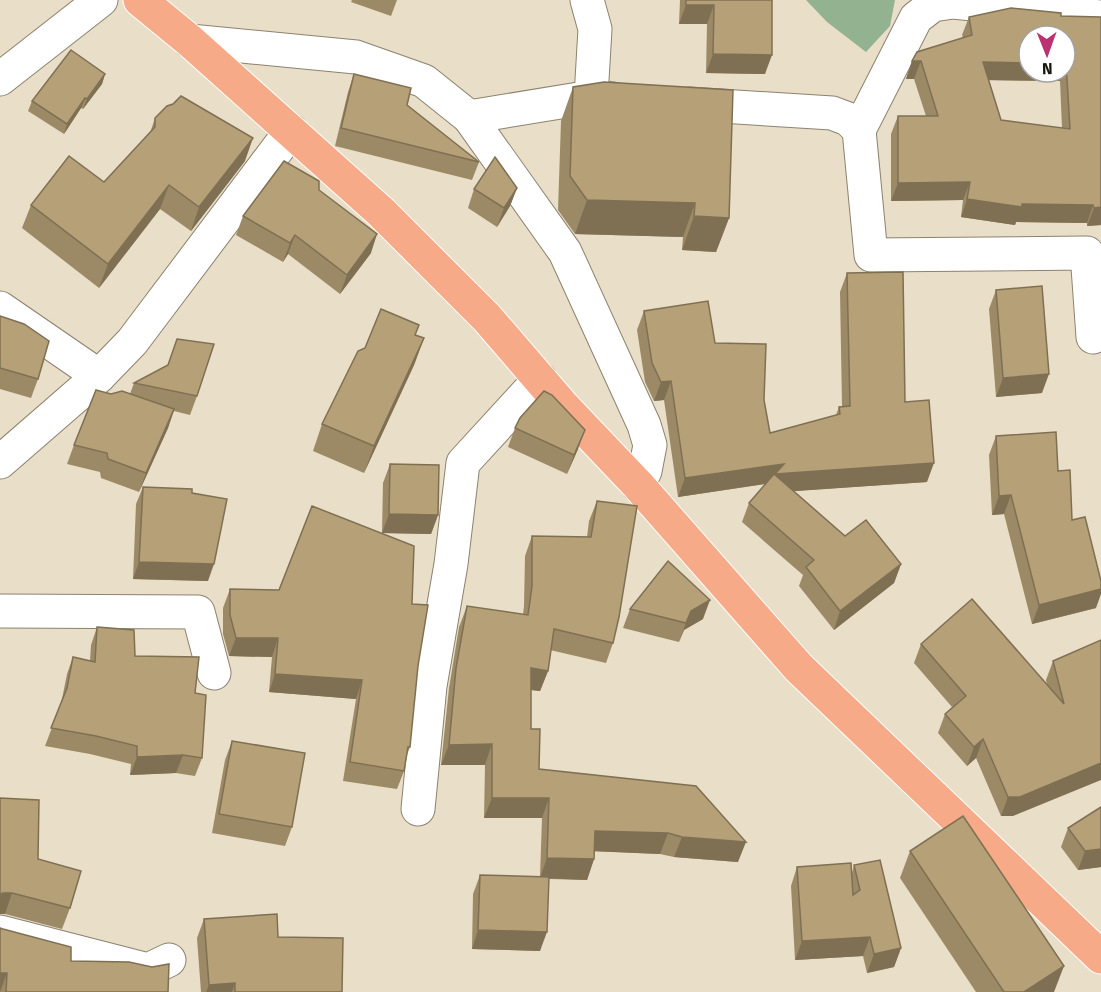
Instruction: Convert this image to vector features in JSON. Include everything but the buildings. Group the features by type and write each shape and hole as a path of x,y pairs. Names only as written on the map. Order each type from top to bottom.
{"main road":[{"path":"140,0 190,41 381,212 487,318 562,405 638,485 799,668 1101,957"}],"street":[{"path":"0,79 101,0"},
{"path":"587,0 595,29 591,97"},
{"path":"1093,337 1088,253 872,255 859,130 916,18 933,5 953,2 1101,17"},
{"path":"190,41 356,57 424,81 469,117 565,252 644,425 650,445 645,471 638,485"},
{"path":"469,117 591,97 832,113 848,118 859,130"},
{"path":"0,462 99,376 132,342 291,131"},
{"path":"0,308 99,376"},
{"path":"418,809 430,686 451,564 463,463 540,379"},
{"path":"0,611 198,612 214,673"},
{"path":"0,932 148,970 169,960"}],"green space":[{"path":"806,0 895,0 890,26 866,52 827,22"}]}
